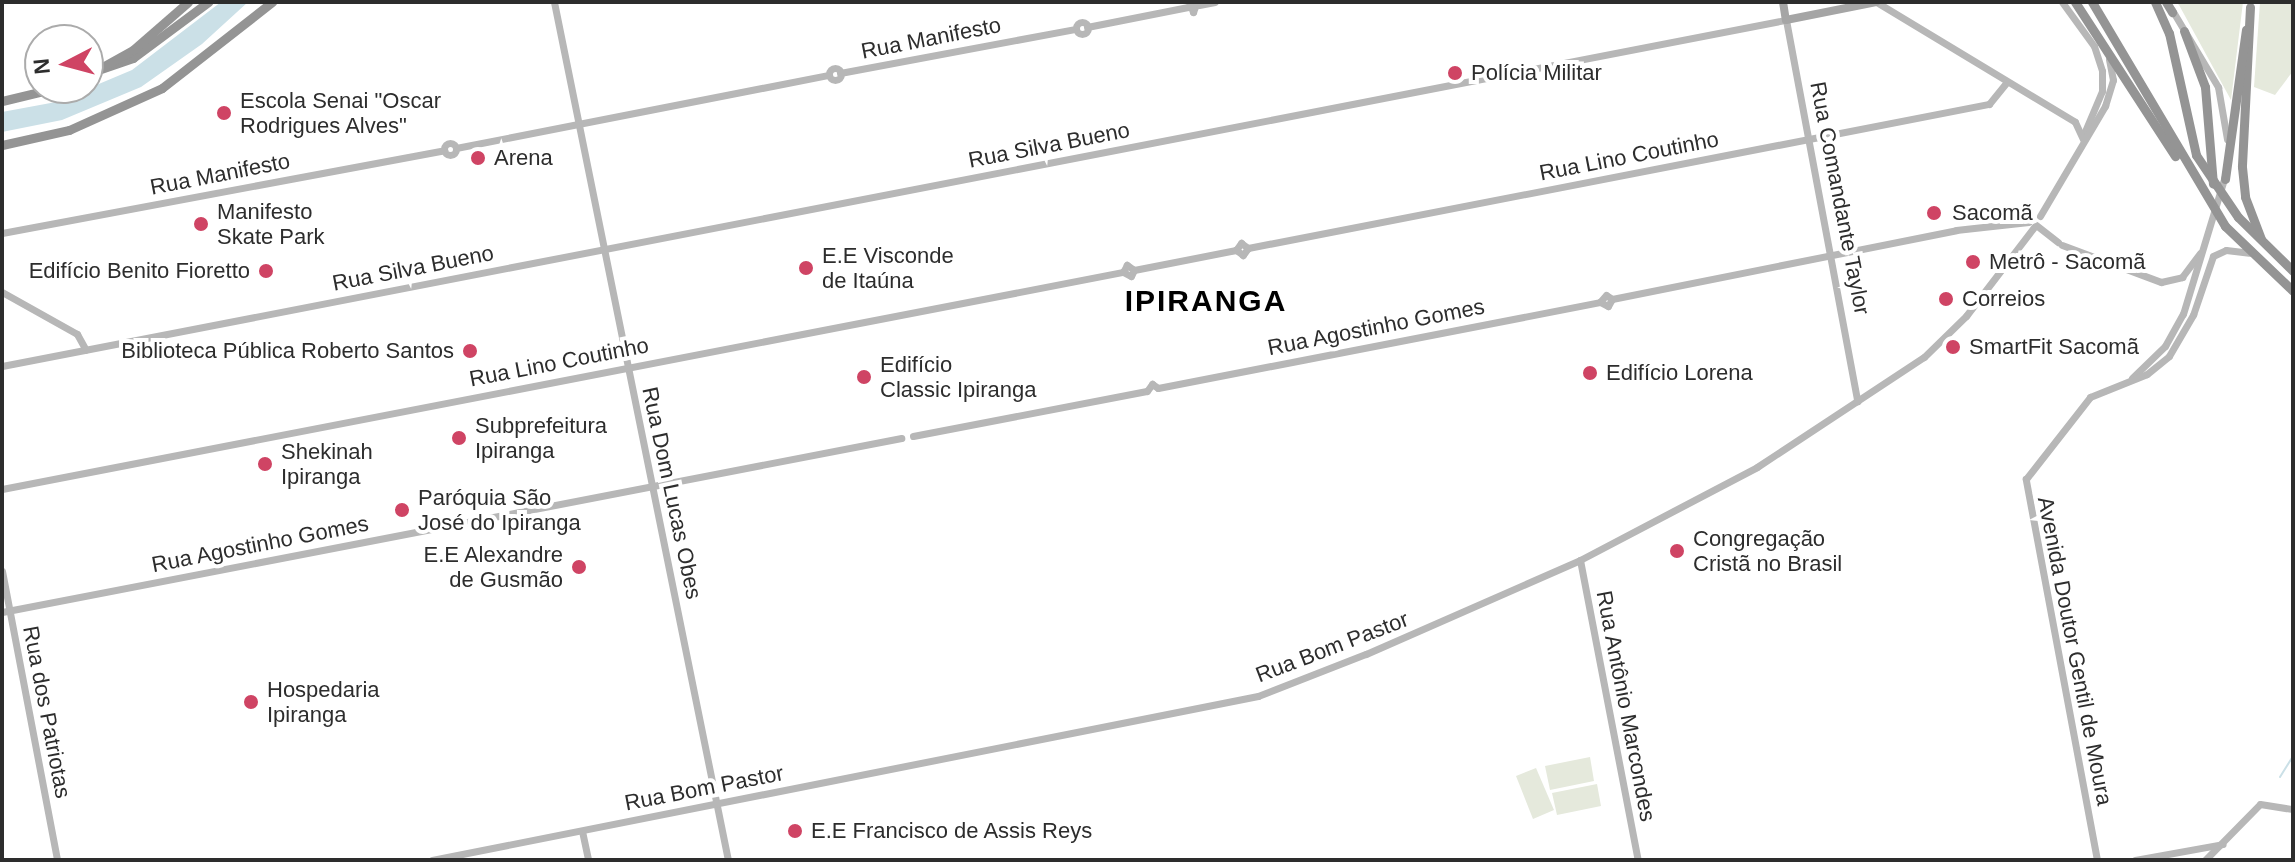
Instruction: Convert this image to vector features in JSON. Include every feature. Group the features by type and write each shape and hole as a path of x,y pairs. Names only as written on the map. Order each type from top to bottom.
{"highway":[{"path":"104,66 133,50 188,2"},
{"path":"104,68 133,58 177,30 208,2"},
{"path":"2,145 69,130 162,88 272,2"},
{"path":"2075,2 2102,40 2163,144 2189,172 2249,253 2293,291"},
{"path":"2092,2 2120,42 2189,172"},
{"path":"2155,2 2173,48 2188,131 2214,187 2264,245 2293,271"},
{"path":"2250,4 2242,167 2245,197 2264,245"},
{"path":"2225,179 2250,4"},
{"path":"2184,31 2205,87 2214,187"},
{"path":"2,101 24,96"}],"main road":[{"name":"Rua Dom Lucas Obes","path":"554,2 728,860"},
{"path":"1189,5 1195,12 1198,4 1215,2"},
{"name":"Rua Comandante Taylor","path":"1783,2 1857,401"},
{"path":"2062,2 2101,61 2102,91 2083,139"},
{"name":"Rua Silva Bueno","path":"2,366 1876,3 2075,122"},
{"name":"Rua Manifesto","path":"2,233 444,150 451,154 456,148 829,75 835,80 840,73 1076,29 1082,22 1087,27 1189,5"},
{"path":"2128,382 2155,358 2183,314 2225,179 2224,101 2170,5"},
{"path":"2040,216 2112,86 2102,40"},
{"name":"Rua Lino Coutinho","path":"2,489 1123,272 1131,276 1134,270 1236,250 1243,255 1248,248 1989,104 2007,82"},
{"path":"2083,139 2075,122 2090,118"},
{"path":"1832,255 2014,219 2033,225 2060,243 2161,282 2182,277 2203,248"},
{"name":"Rua Bom Pastor","path":"432,860 1258,696 1474,610 1580,560 1757,467 1924,357 1959,324 2033,225"},
{"path":"2128,382 2147,374 2169,356 2193,315 2213,256 2226,250 2249,253"},
{"name":"Rua Agostinho Gomes","path":"6,611 901,438 905,431 913,436 1147,391 1154,395 1158,388 1600,302 1608,306 1612,299 1832,255"},
{"path":"2,292 65,327 84,341 86,350"},
{"path":"65,327 74,344 68,353"},
{"name":"Avenida Doutor Gentil de Moura","path":"2097,860 2026,491 2028,472 2090,397 2128,382"},
{"name":"Rua Antônio Marcondes","path":"1580,560 1638,860"},
{"name":"Rua dos Patriotas","path":"2,571 6,611 57,860"},
{"path":"2205,860 2252,811 2269,802 2293,809"},
{"path":"582,831 588,860"},
{"path":"2135,860 2223,844"}],"shaded area":[{"path":"2176,2 2243,2 2231,100 2179,5"},
{"path":"2260,2 2293,2 2293,71 2275,95 2254,87"},
{"path":"1590,757 1594,781 1550,790 1545,766"},
{"path":"1536,768 1554,810 1533,819 1516,776"},
{"path":"1597,784 1601,806 1557,815 1552,793"}],"water":[{"path":"221,2 248,2 202,44 141,87 104,102 104,82 132,70"},
{"path":"45,104 100,104 62,120 2,132 2,112"}],"waterway":[{"path":"2280,777 2293,756"}],"place":[{"name":"Polícia Militar","path":"1455,73"},
{"name":"Escola Senai \"Oscar Rodrigues Alves\"","path":"224,113"},
{"name":"Arena","path":"478,158"},
{"name":"Sacomã","path":"1934,213"},
{"name":"Manifesto Skate Park","path":"201,224"},
{"name":"Metrô - Sacomã","path":"1973,262"},
{"name":"E.E Visconde de Itaúna","path":"806,268"},
{"name":"Edifício Benito Fioretto","path":"266,271"},
{"name":"Correios","path":"1946,299"},
{"name":"SmartFit Sacomã","path":"1953,347"},
{"name":"Biblioteca Pública Roberto Santos","path":"470,351"},
{"name":"Edifício Lorena","path":"1590,373"},
{"name":"Edifício Classic Ipiranga","path":"864,377"},
{"name":"Subprefeitura Ipiranga","path":"459,438"},
{"name":"Shekinah Ipiranga","path":"265,464"},
{"name":"Paróquia São José do Ipiranga","path":"402,510"},
{"name":"Congregação Cristã no Brasil","path":"1677,551"},
{"name":"E.E Alexandre de Gusmão","path":"579,567"},
{"name":"Hospedaria Ipiranga","path":"251,702"},
{"name":"E.E Francisco de Assis Reys","path":"795,831"}],"district":[{"name":"IPIRANGA","path":"1206,301"}]}
